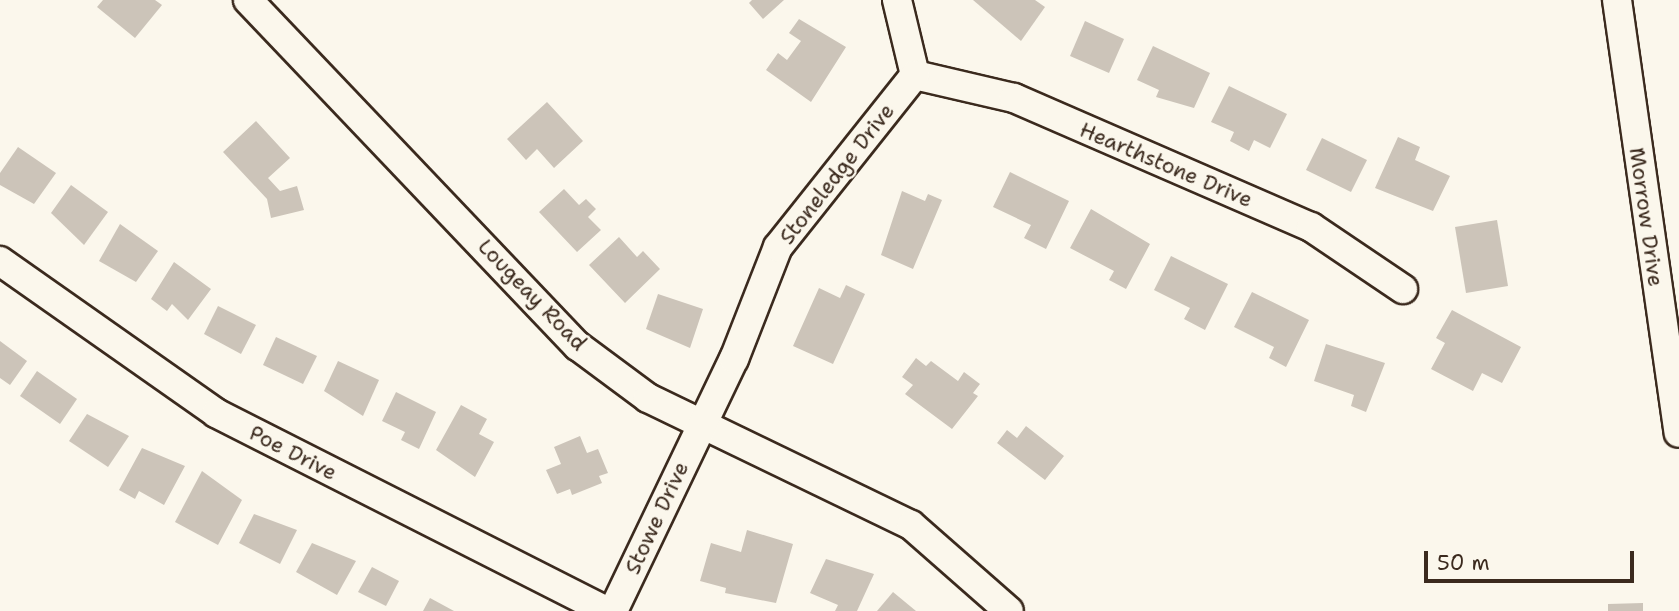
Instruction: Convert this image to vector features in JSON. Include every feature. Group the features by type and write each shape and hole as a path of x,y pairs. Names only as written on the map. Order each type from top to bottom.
{"street":[{"name":"Lougeay Road","path":"248,0 578,346 648,398 911,525 1009,611"},
{"path":"897,0 915,75"},
{"name":"Morrow Drive","path":"1617,0 1679,433"},
{"name":"Stoneledge Drive","path":"701,424 734,359 778,247 915,75"},
{"name":"Hearthstone Drive","path":"915,75 1014,98 1311,227 1403,289"},
{"name":"Poe Drive","path":"0,261 216,413 607,611"},
{"name":"Stowe Drive","path":"613,611 701,424"}],"building":[{"path":"103,0 155,0 162,5 135,38 97,7"},
{"path":"752,0 784,0 763,19 749,3"},
{"path":"973,0 1035,0 1045,7 1021,41"},
{"path":"799,19 846,47 811,102 766,70 778,53 787,60 801,41 789,33"},
{"path":"1085,21 1124,39 1109,73 1070,56"},
{"path":"1153,46 1210,73 1194,108 1156,97 1159,90 1137,80"},
{"path":"1229,86 1287,114 1270,148 1254,140 1249,151 1230,141 1234,132 1211,122"},
{"path":"547,102 583,141 554,168 537,149 526,160 507,139"},
{"path":"256,121 290,158 268,178 280,191 297,186 304,210 271,218 267,199 223,152"},
{"path":"1398,137 1420,147 1415,160 1450,176 1433,211 1375,188"},
{"path":"1322,138 1367,160 1351,192 1306,170"},
{"path":"18,147 56,173 34,204 0,185 0,173"},
{"path":"1010,172 1069,201 1046,249 1024,238 1031,225 993,207"},
{"path":"71,185 108,212 84,245 51,213"},
{"path":"564,189 579,205 586,199 596,209 588,217 601,230 577,252 539,212"},
{"path":"902,191 925,201 928,194 942,200 913,269 881,255"},
{"path":"1091,209 1150,244 1126,289 1109,280 1114,271 1070,248"},
{"path":"1497,220 1508,286 1466,293 1455,227"},
{"path":"120,224 158,251 136,282 99,261"},
{"path":"619,237 637,257 643,251 660,269 625,303 589,265"},
{"path":"1171,256 1228,284 1205,330 1184,319 1190,308 1154,290"},
{"path":"174,262 211,289 188,320 172,304 167,311 151,299"},
{"path":"846,285 865,294 833,364 793,346 819,288 840,298"},
{"path":"1252,292 1309,320 1286,367 1269,358 1274,347 1234,327"},
{"path":"658,294 703,309 690,348 646,329"},
{"path":"218,306 256,325 241,354 204,334"},
{"path":"1452,310 1521,347 1502,383 1482,373 1473,391 1431,369 1445,343 1436,338"},
{"path":"276,337 317,356 303,384 263,365"},
{"path":"0,341 27,361 10,385 0,378"},
{"path":"1326,344 1385,363 1366,412 1351,406 1354,395 1314,381"},
{"path":"916,358 926,366 931,361 958,381 964,372 980,384 973,393 978,396 952,429 905,394 913,385 902,377"},
{"path":"338,361 379,380 363,416 324,391"},
{"path":"37,371 77,399 60,424 20,396"},
{"path":"396,392 436,412 419,449 401,440 405,432 382,421"},
{"path":"461,405 487,419 479,434 494,442 475,477 436,450"},
{"path":"87,414 129,436 108,467 69,441"},
{"path":"1026,426 1064,456 1045,480 997,443 1007,430 1017,438"},
{"path":"580,436 587,453 598,449 608,473 599,476 602,483 572,495 570,489 557,494 546,470 561,464 554,447"},
{"path":"142,448 185,466 164,505 139,491 135,499 119,490"},
{"path":"202,471 242,500 218,545 175,522"},
{"path":"254,514 297,530 280,564 239,543"},
{"path":"747,530 793,544 776,603 725,593 726,588 700,581 711,543 741,552"},
{"path":"312,543 356,561 337,595 296,572"},
{"path":"826,559 874,574 857,611 835,611 838,605 810,593"},
{"path":"372,567 399,581 386,606 358,592"},
{"path":"893,592 916,611 877,611"},
{"path":"430,598 454,611 423,611"},
{"path":"1643,603 1643,611 1608,611 1608,604"}]}
